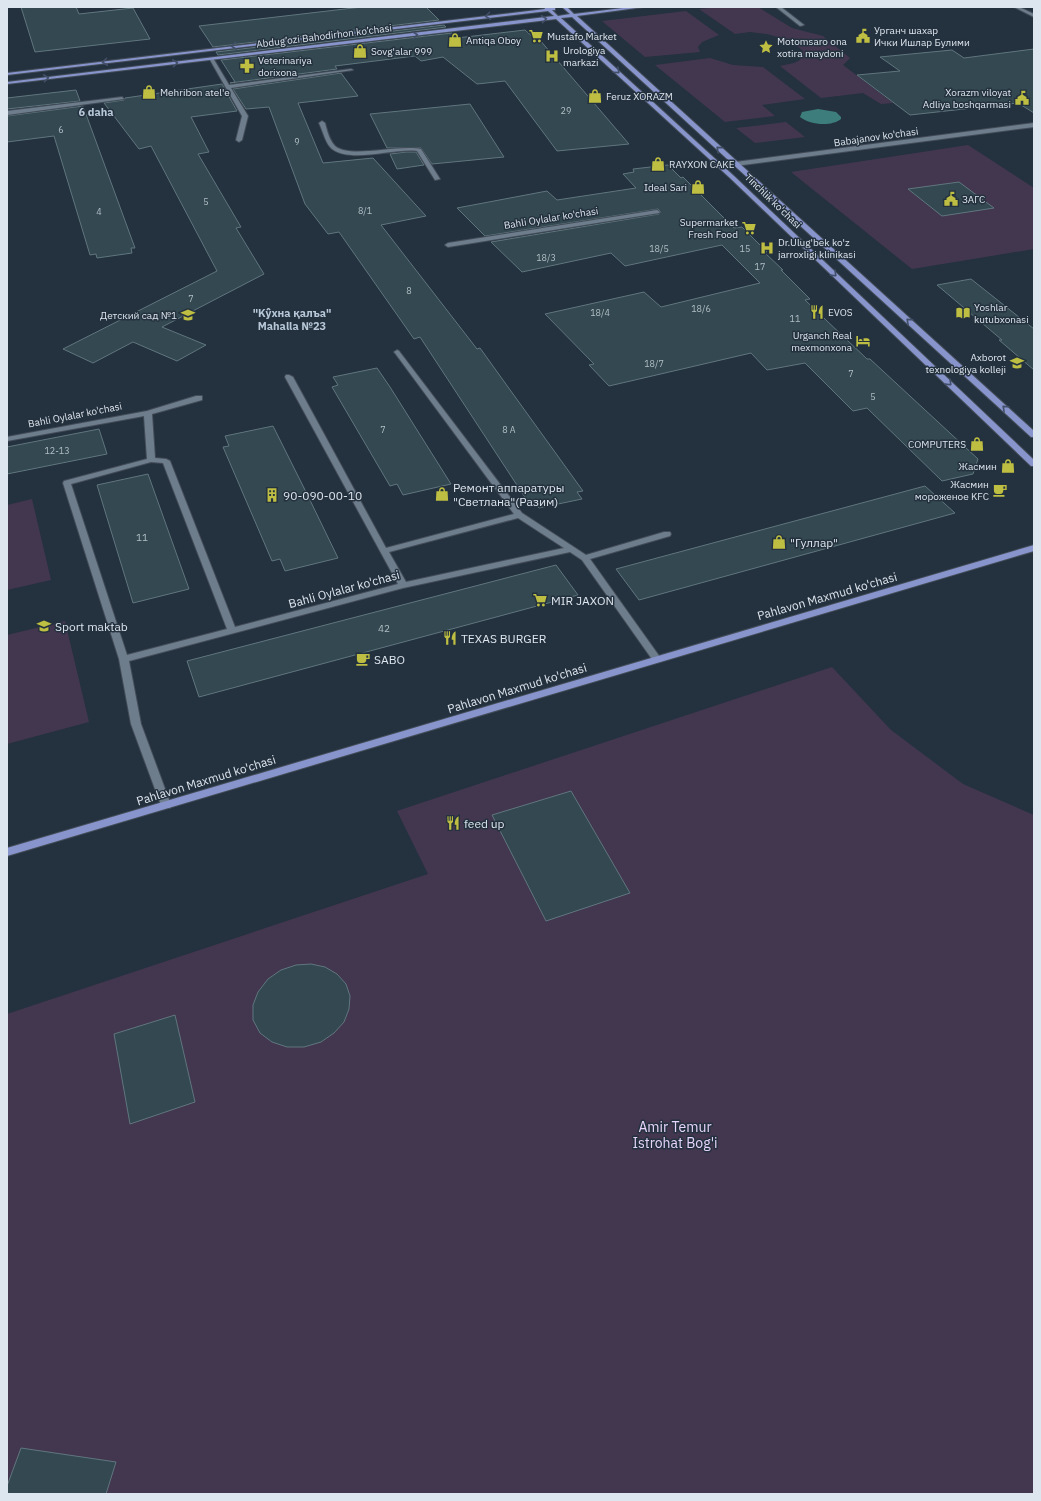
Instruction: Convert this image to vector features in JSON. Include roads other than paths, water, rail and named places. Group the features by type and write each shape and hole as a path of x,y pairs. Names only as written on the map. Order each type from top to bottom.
{"main road":[{"name":"Tinchlik ko'chasi","path":"564,7 1034,434"},
{"name":"Abdug’ozi Bahodirhon ko’chasi","path":"7,74 548,8 569,7"},
{"name":"Abdug’ozi Bahodirhon ko’chasi","path":"7,83 642,7"},
{"name":"Tinchlik ko'chasi","path":"548,8 720,166 1034,464"},
{"name":"Pahlavon Maxmud ko'chasi","path":"7,852 1034,548"}],"street":[{"path":"778,7 802,25"},
{"path":"1016,7 1034,16"},
{"path":"210,59 245,116 239,140"},
{"path":"227,87 351,70"},
{"path":"7,113 122,98"},
{"path":"322,123 333,147 342,153 356,153 400,148 419,150 437,179"},
{"name":"Babajanov ko'chasi","path":"720,166 1034,125"},
{"name":"Bahli Oylalar ko'chasi","path":"448,245 657,212"},
{"path":"397,352 519,515 585,558 658,660"},
{"path":"289,377 402,585"},
{"name":"Bahli Oylalar ko'chasi","path":"7,439 148,413 199,398"},
{"path":"148,413 151,460"},
{"path":"166,806 136,724 124,659 67,483 151,460 166,462 232,631"},
{"path":"384,551 519,515"},
{"path":"585,558 667,534"},
{"name":"Bahli Oylalar ko'chasi","path":"124,659 402,585 572,549"}],"place":[{"name":"Mustafo Market","path":"536,36"},
{"name":"Урганч шахар Ички Ишлар Булими","path":"863,36"},
{"name":"Antiqa Oboy","path":"455,40"},
{"name":"Motomsaro ona xotira maydoni","path":"766,47"},
{"name":"Sovg'alar 999","path":"360,51"},
{"name":"Urologiya markazi","path":"552,56"},
{"name":"Veterinariya dorixona","path":"247,66"},
{"name":"Mehribon atel'e","path":"149,92"},
{"name":"Feruz XORAZM","path":"595,96"},
{"name":"Xorazm viloyat Adliya boshqarmasi","path":"1022,98"},
{"name":"RAYXON CAKE","path":"658,164"},
{"name":"Ideal Sari","path":"698,187"},
{"name":"ЗАГС","path":"951,199"},
{"name":"Supermarket Fresh Food","path":"749,228"},
{"name":"Dr.Ulug'bek ko'z jarroxligi klinikasi","path":"767,248"},
{"name":"EVOS","path":"817,312"},
{"name":"Yoshlar kutubxonasi","path":"963,313"},
{"name":"Детский сад №1","path":"188,315"},
{"name":"Urganch Real mexmonxona","path":"863,341"},
{"name":"Axborot texnologiya kolleji","path":"1017,363"},
{"name":"COMPUTERS","path":"977,444"},
{"name":"Жасмин","path":"1008,466"},
{"name":"Жасмин мороженое KFC","path":"1000,490"},
{"name":"Ремонт аппаратуры \"Светлана\"(Разим)","path":"442,494"},
{"name":"90-090-00-10","path":"272,495"},
{"name":"\"Гуллар\"","path":"779,542"},
{"name":"MIR JAXON","path":"540,600"},
{"name":"Sport maktab","path":"44,626"},
{"name":"TEXAS BURGER","path":"450,638"},
{"name":"SABO","path":"363,659"},
{"name":"feed up","path":"453,823"}],"district":[{"name":"6 daha","path":"96,112"},
{"name":"\"Kŷхна қалъа\" Mahalla №23","path":"292,319"}],"park label":[{"name":"Amir Temur Istrohat Bog'i","path":"675,1136"}]}
